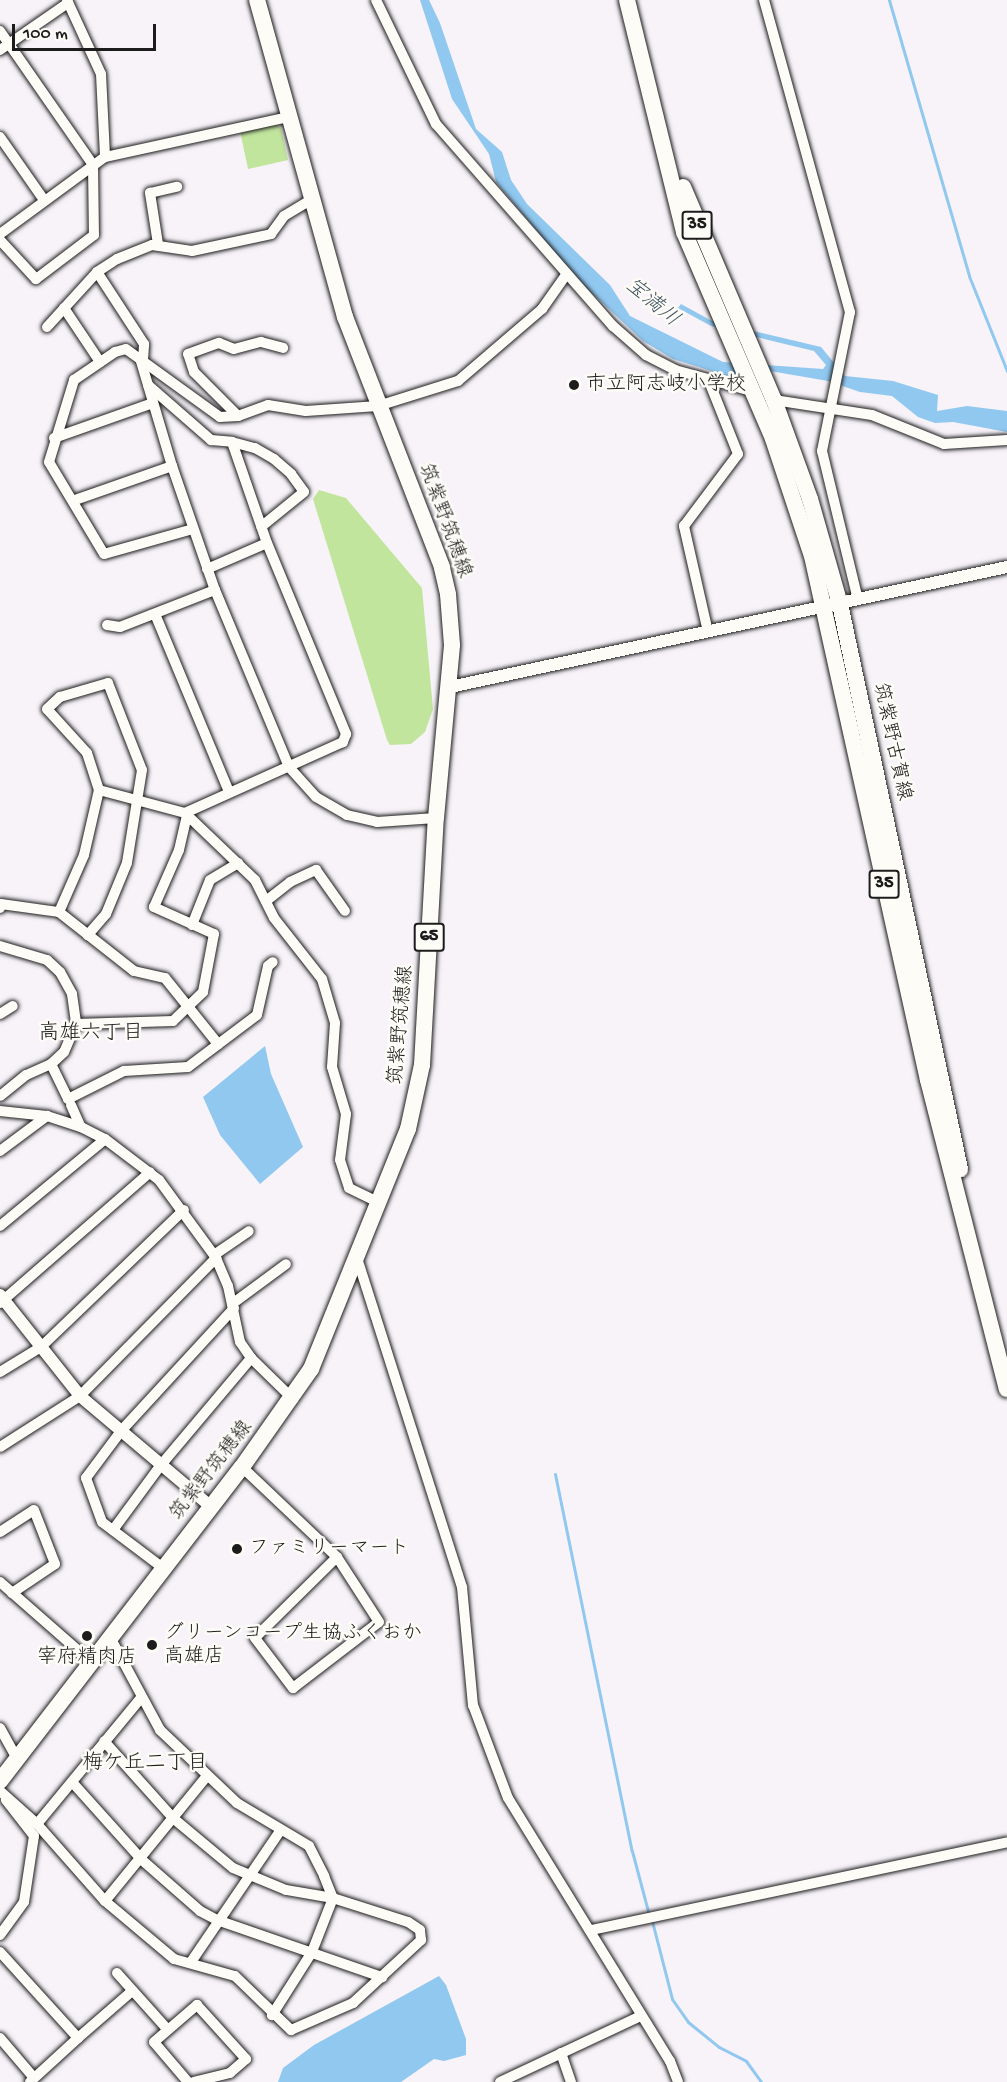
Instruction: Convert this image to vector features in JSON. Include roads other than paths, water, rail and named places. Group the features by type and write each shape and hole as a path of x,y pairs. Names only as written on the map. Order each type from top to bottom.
{"main road":[{"name":"筑紫野筑穂線","path":"1,1788 17,1759 242,1467 293,1399 311,1369 408,1129 422,1065 436,818 450,687 452,645 442,567 345,317 257,0"},
{"name":"筑紫野古賀線","path":"627,0 661,127 684,232 730,320 832,606"},
{"name":"筑紫野古賀線","path":"755,385 774,400 810,499 925,1069 1007,1389"}],"street":[{"path":"376,0 436,124 566,275 646,355 675,370 709,381 755,385"},
{"path":"764,0 850,312 822,451 858,600"},
{"path":"4,47 67,2 101,74 105,157"},
{"path":"0,32 4,47 93,165 94,235 36,279 0,240"},
{"path":"0,234 105,157 289,117"},
{"path":"0,137 44,200"},
{"path":"158,244 150,193 177,187"},
{"path":"47,327 97,272 117,259 158,244 192,250 271,234 285,216 312,199"},
{"path":"97,272 144,344 142,359 147,385 193,529 215,590 289,767 316,797 347,815 377,822 436,818"},
{"path":"193,529 104,554 75,500 49,462 71,383 100,362 121,349 142,359 220,417 238,416 268,405 306,411 378,406 458,381 542,309 566,275"},
{"path":"64,308 100,362"},
{"path":"238,416 194,372 188,354 219,343 234,349 261,342 283,348"},
{"path":"708,632 684,526 738,454 709,381"},
{"path":"147,385 211,440 255,448 274,459 291,474 304,492 261,527"},
{"path":"774,400 831,406 872,415 944,444 1007,440"},
{"path":"54,438 153,403"},
{"path":"186,814 229,792 344,742 346,734 267,543 232,442"},
{"path":"75,500 172,466"},
{"path":"207,569 267,543"},
{"path":"450,687 1007,567"},
{"path":"107,625 120,627 215,590"},
{"path":"155,614 229,792"},
{"path":"58,912 84,855 99,790 87,753 47,709 60,697 108,683 142,770 140,800 127,863 106,914 88,935"},
{"path":"99,790 186,814 255,880 274,918 322,979 335,1023 332,1067 346,1113 340,1160 349,1188 378,1202"},
{"path":"76,1024 173,1020 190,1007 203,992 214,934 154,907 179,850 186,814"},
{"path":"192,925 210,880 238,862"},
{"path":"266,901 290,882 316,870 345,911"},
{"path":"0,908 2,904 58,912 134,971 165,978 218,1044"},
{"path":"0,946 47,960 60,972 72,994 76,1024 69,1046 51,1064 26,1075 0,1096"},
{"path":"51,1064 68,1099 124,1071 188,1067 256,1015 268,966 273,962"},
{"path":"0,1014 13,1006"},
{"path":"70,1105 81,1127"},
{"path":"0,1112 47,1116 81,1127 105,1140 150,1172 184,1210 215,1257 233,1306 238,1337 251,1358 293,1399"},
{"path":"0,1151 47,1116"},
{"path":"0,1226 105,1140"},
{"path":"150,1172 1,1300 80,1396 210,1506"},
{"path":"0,1372 41,1347 184,1210"},
{"path":"0,1447 80,1396 215,1257 249,1231"},
{"path":"357,1258 462,1587 473,1705 508,1798 670,2061 678,2082"},
{"path":"163,1568 102,1522 86,1478 122,1431 233,1306 286,1264"},
{"path":"113,1530 161,1465 251,1358"},
{"path":"242,1467 337,1557 379,1622 293,1688 255,1638 337,1557"},
{"path":"0,1532 34,1510 55,1564 12,1593"},
{"path":"0,1582 91,1662"},
{"path":"110,1637 160,1730 206,1778 280,1831 309,1846 333,1898 312,1952 272,2015"},
{"path":"37,1824 141,1698"},
{"path":"0,1728 17,1759"},
{"path":"1,1788 37,1824 105,1901 174,1959 235,1976 272,2015 291,2030 353,2003 421,1940 420,1930 408,1922 333,1898 286,1890 249,1876 173,1818 104,1741"},
{"path":"105,1901 142,1860 206,1778"},
{"path":"72,1782 142,1860 185,1899 217,1920 382,1977"},
{"path":"0,1935 24,1902 34,1836 1,1788"},
{"path":"191,1962 217,1920 280,1831"},
{"path":"591,1930 1007,1842"},
{"path":"0,1952 78,2038"},
{"path":"117,1973 167,2029"},
{"path":"0,2038 32,2080 132,1991"},
{"path":"188,2082 154,2042 196,2005 246,2059 230,2073 194,2082"},
{"path":"506,2081 641,2016"},
{"path":"561,2053 571,2082"}],"water":[{"path":"420,0 429,0 440,23 476,129 502,152 511,180 527,204 610,285 630,316 723,362 823,369 826,365 814,351 711,326 678,308 681,304 712,321 821,347 845,376 893,381 938,395 937,411 967,406 1007,411 1007,432 953,422 935,423 918,417 892,396 860,392 828,381 770,371 737,379 673,359 643,341 577,279 496,182 489,154 452,99"},
{"path":"265,1046 271,1074 303,1147 260,1184 220,1135 203,1097"},
{"path":"439,1976 446,1985 466,2039 466,2055 444,2061 434,2059 401,2082 278,2082 283,2068 314,2045"}],"waterway":[{"path":"889,0 969,276 1007,371"},
{"path":"555,1474 632,1851 649,1915"},
{"path":"652,1921 672,1999 688,2022 719,2047 746,2061 761,2082"}],"place":[{"name":"市立阿志岐小学校","path":"574,385"},
{"name":"ファミリーマート","path":"237,1549"},
{"name":"宰府精肉店","path":"87,1636"},
{"name":"グリーンコープ生協ふくおか 高雄店","path":"152,1645"}],"district":[{"name":"高雄六丁目","path":"91,1035"},
{"name":"梅ケ丘二丁目","path":"145,1765"}],"water label":[{"name":"宝満川","path":"651,304"}]}
